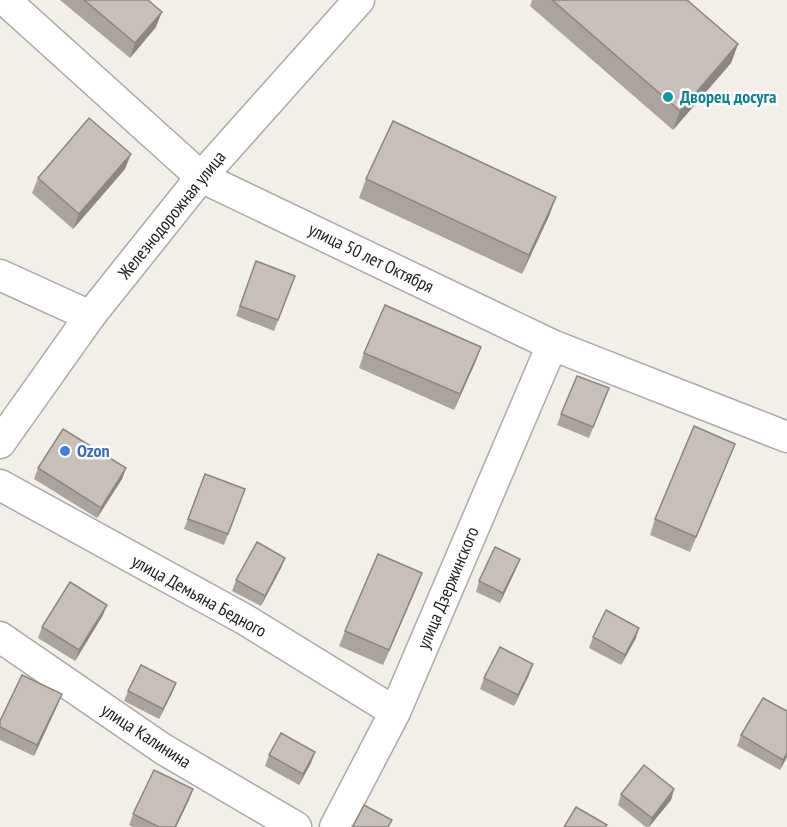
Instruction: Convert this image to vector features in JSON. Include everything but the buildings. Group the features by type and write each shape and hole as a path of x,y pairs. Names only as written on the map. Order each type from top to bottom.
{"street":[{"name":"улица 50 лет Октября","path":"5,0 201,177 552,345 787,437"},
{"name":"Железнодорожная улица","path":"0,443 90,316 201,177 358,0"},
{"path":"0,274 90,316"},
{"name":"улица Дзержинского","path":"335,827 395,712 552,345"},
{"name":"улица Демьяна Бедного","path":"0,485 244,619 395,712"},
{"name":"улица Калинина","path":"0,638 163,749 296,827"}],"place":[{"name":"Дворец досуга","path":"668,97"},
{"name":"Ozon","path":"65,451"}]}
